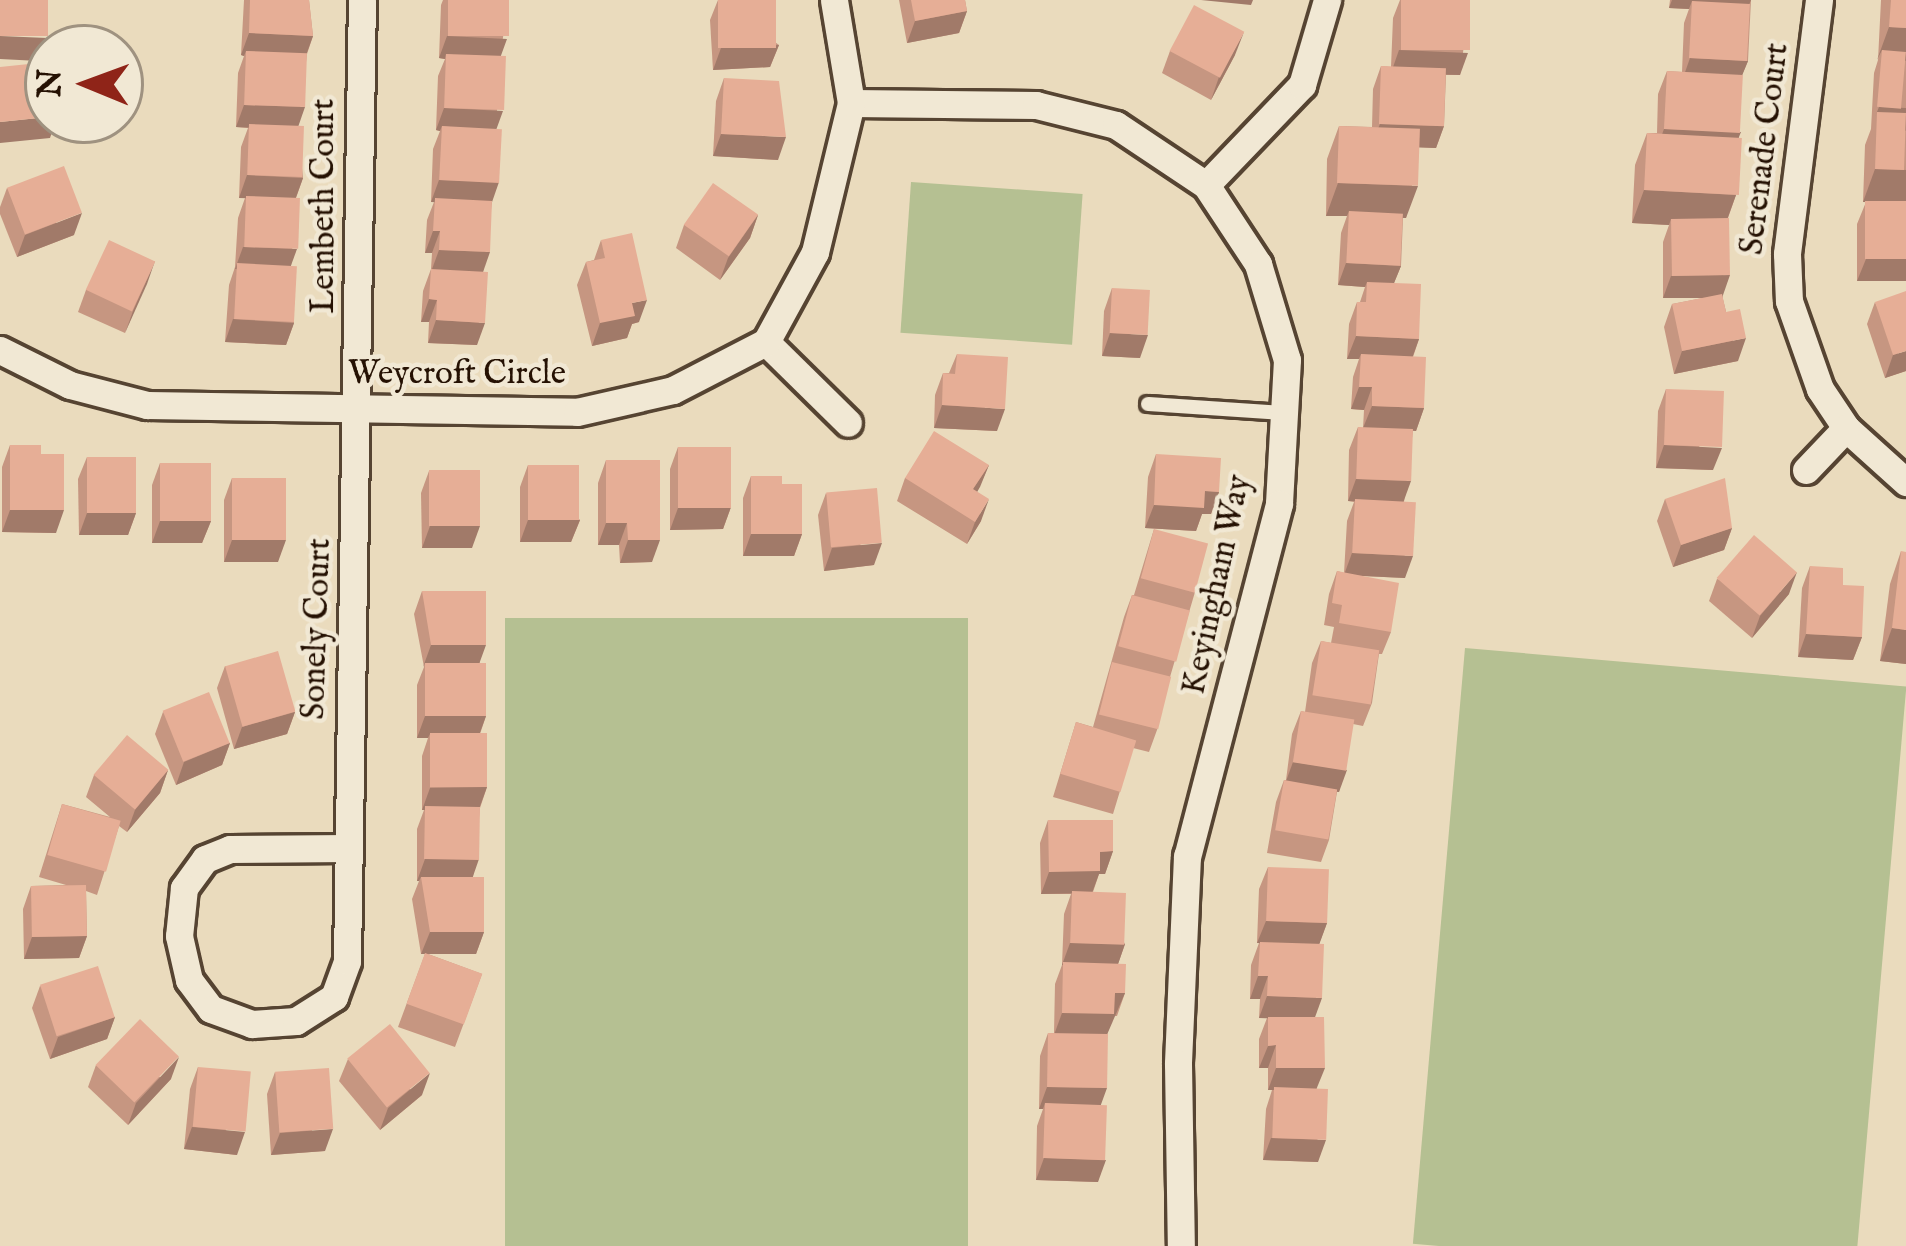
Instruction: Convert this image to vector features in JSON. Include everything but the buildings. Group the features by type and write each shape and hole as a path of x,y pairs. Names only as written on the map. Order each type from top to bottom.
{"street":[{"name":"Lembeth Court","path":"361,412 362,0"},
{"path":"834,0 851,103 815,252 766,343 848,423"},
{"path":"1206,184 1302,85 1327,0"},
{"name":"Serenade Court","path":"1819,0 1787,254 1789,301 1800,347 1846,428 1906,482"},
{"name":"Keyingham Way","path":"851,103 1036,105 1117,125 1206,184 1258,263 1287,360 1279,504 1187,856 1181,1246"},
{"name":"Weycroft Circle","path":"0,350 70,385 147,405 577,412 673,390 766,343"},
{"name":"Sonely Court","path":"348,848 230,848 205,859 184,889 179,936 189,980 211,1010 252,1024 296,1021 334,997 347,961 361,412"},
{"path":"1806,470 1846,428"}],"lane":[{"path":"1148,404 1284,412"}],"green space":[{"path":"911,182 1083,194 1072,345 900,333"},
{"path":"505,618 968,618 968,1246 505,1246"},
{"path":"1465,648 1906,687 1857,1246 1413,1244"}]}
